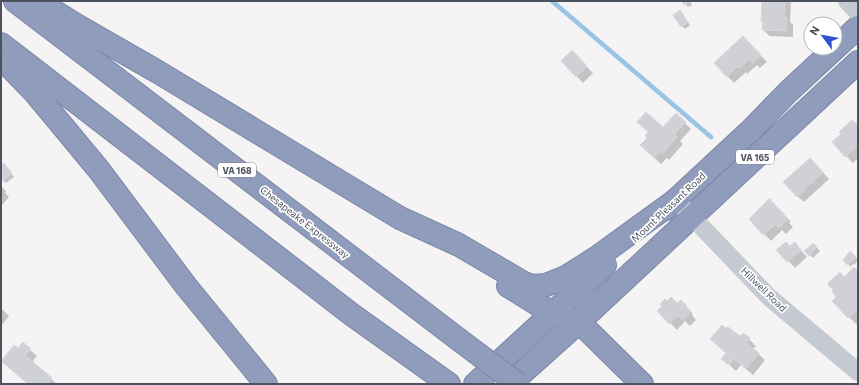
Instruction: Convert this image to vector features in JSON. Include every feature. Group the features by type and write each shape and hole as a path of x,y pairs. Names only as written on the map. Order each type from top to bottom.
{"highway":[{"name":"Chesapeake Expressway","path":"15,1 518,384"},
{"path":"38,1 400,218 454,254 542,307 579,322 642,384"},
{"name":"Mount Pleasant Road","path":"475,384 676,200 858,27"},
{"path":"1,44 436,381"},
{"path":"1,58 36,94 99,170 186,286 266,384"},
{"name":"VA 165","path":"510,384 579,322 858,62"},
{"path":"400,218 459,245 524,283 532,286 546,285 562,279 596,258 676,200"}],"street":[{"path":"847,1 858,14"},
{"name":"Hillwell Road","path":"676,200 769,297 858,372"}],"building":[{"path":"682,1 690,1 684,5"},
{"path":"762,1 785,1 784,17 787,17 786,31 762,30"},
{"path":"680,10 688,22 681,27 673,15"},
{"path":"743,36 761,55 753,63 750,59 740,68 738,66 727,77 714,63"},
{"path":"572,50 587,66 576,77 561,61"},
{"path":"646,112 663,127 676,113 686,122 674,134 677,137 662,154 659,152 654,158 640,145 647,138 645,136 648,132 637,122"},
{"path":"852,120 857,124 858,123 858,145 845,157 832,142 841,134 839,132"},
{"path":"810,158 823,172 797,197 783,182"},
{"path":"4,163 12,173 2,181 1,165"},
{"path":"770,198 771,201 785,215 784,216 787,220 779,228 775,224 763,235 749,219"},
{"path":"786,242 790,246 795,242 801,250 787,262 776,250"},
{"path":"813,243 817,247 809,256 804,251"},
{"path":"850,251 856,257 847,265 843,260"},
{"path":"854,267 858,271 858,309 848,318 832,301 836,297 828,283 840,272 844,277"},
{"path":"671,297 677,303 681,300 687,306 686,308 690,313 682,320 678,315 669,324 657,311 662,306 660,304 665,299 667,301"},
{"path":"722,325 726,328 728,327 740,336 743,333 750,338 746,343 759,353 746,369 734,359 729,365 721,359 726,353 710,339"},
{"path":"23,342 31,349 25,355 52,378 47,384 28,384 1,361 14,345 18,348"}],"waterway":[{"path":"552,1 711,137"}]}
